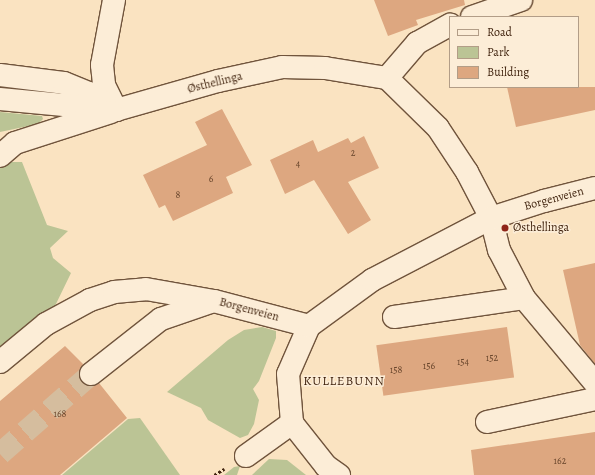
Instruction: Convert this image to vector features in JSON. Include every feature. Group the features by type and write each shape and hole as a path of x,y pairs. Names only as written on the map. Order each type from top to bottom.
{"street":[{"path":"114,0 102,65 104,85 116,110"},
{"path":"475,16 522,0"},
{"path":"449,26 417,43 387,78 438,128 467,172 491,218 499,250 524,298 595,383"},
{"name":"Østhellinga","path":"0,156 15,144 116,110 218,81 282,67 324,68 387,78"},
{"path":"0,75 64,83 89,93 116,110"},
{"name":"Østhellinga","path":"0,99 116,110"},
{"name":"Borgenveien","path":"0,362 46,324 90,300 114,292 146,289 214,301 309,326 372,280 491,218 544,201 595,188"},
{"path":"394,317 524,298"},
{"path":"91,374 161,319 214,301"},
{"path":"309,326 288,374 292,423 326,466 339,475"},
{"path":"487,422 595,400"},
{"path":"246,456 292,423"}],"green space":[{"path":"0,112 42,116 43,119 38,124 0,132"},
{"path":"5,162 22,162 47,225 68,231 50,248 53,258 71,273 54,308 0,352 0,168"},
{"path":"262,327 276,331 276,338 259,381 253,389 259,400 254,424 248,435 240,438 208,420 201,408 167,392 228,340 244,330"},
{"path":"140,418 180,475 62,475 128,419"},
{"path":"269,459 287,460 306,475 252,475"},
{"path":"240,466 237,475 224,475 234,467"}],"building":[{"path":"374,0 464,0 465,5 416,20 418,25 388,36"},
{"path":"595,87 595,110 516,127 507,88"},
{"path":"222,109 252,165 226,177 233,193 173,221 165,205 159,208 143,175 207,145 195,122"},
{"path":"364,136 379,168 348,182 371,220 348,234 314,180 285,194 270,160 313,140 318,152 348,138 351,143"},
{"path":"595,263 595,364 580,345 563,270"},
{"path":"507,327 514,378 383,396 376,345"},
{"path":"65,346 83,364 79,375 81,382 92,386 99,383 127,418 60,475 0,475 0,401"},
{"path":"595,432 595,475 474,475 471,450"}],"tunnel":[{"path":"0,454 91,374"}],"place":[{"name":"Østhellinga","path":"505,228"}],"district":[{"name":"KULLEBUNN","path":"344,381"}]}
